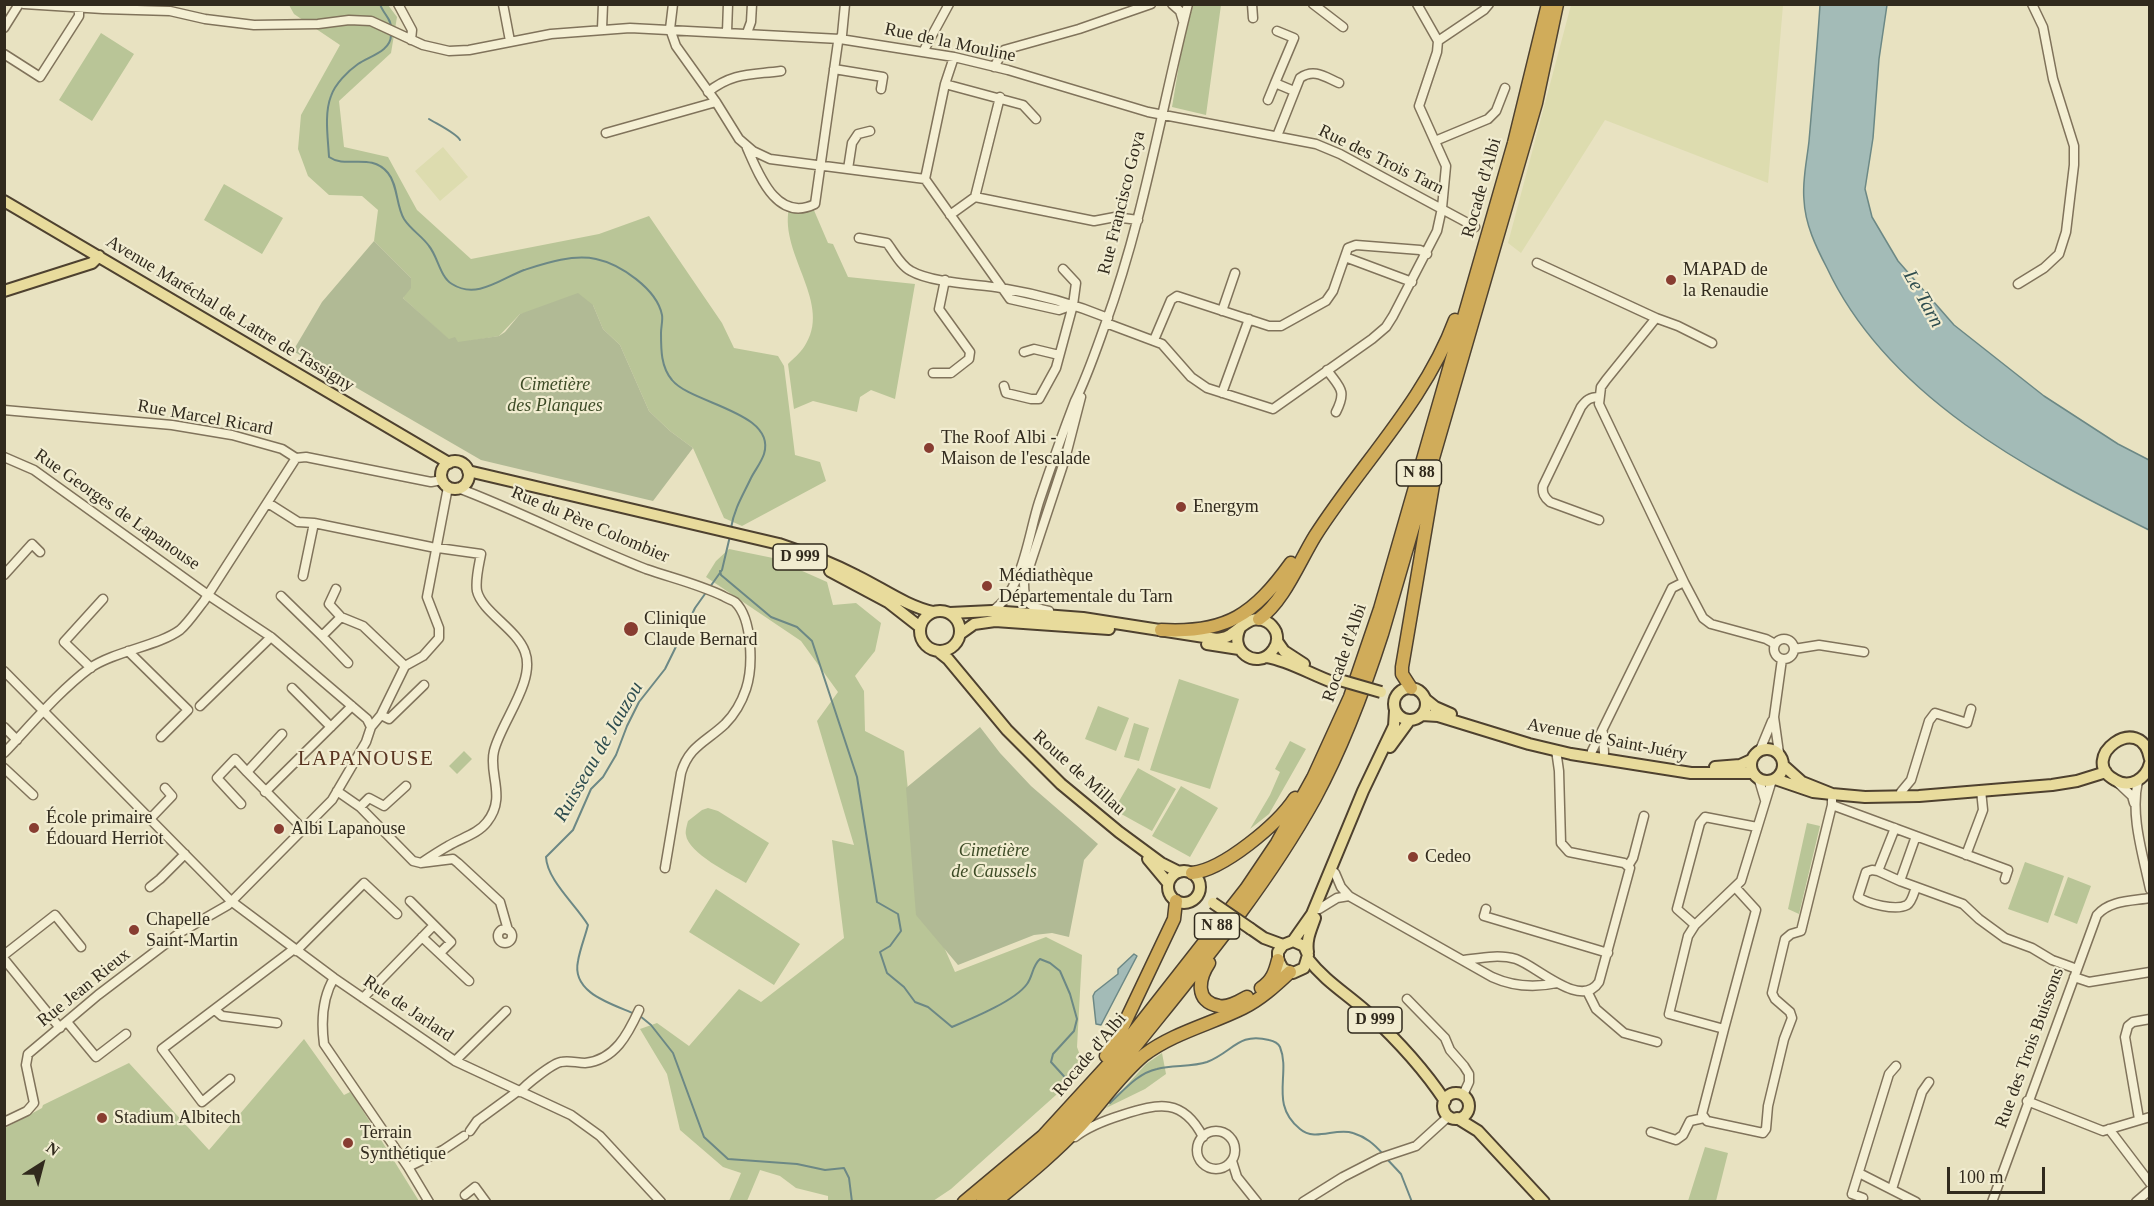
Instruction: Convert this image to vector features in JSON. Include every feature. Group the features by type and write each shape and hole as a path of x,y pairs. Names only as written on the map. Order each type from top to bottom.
{"highway":[{"name":"Rocade d'Albi","path":"964,1202 1043,1136 1108,1065 1246,889 1292,817 1334,737 1363,663 1376,620 1514,143 1548,4"},
{"name":"Rocade d'Albi","path":"982,1202 1028,1162 1093,1098 1230,926 1262,882 1308,809 1346,733 1382,634 1536,103 1557,4"},
{"path":"1161,630 1207,629 1237,618 1276,583 1433,370 1444,349 1462,301 1474,281"},
{"path":"1405,690 1402,667 1441,449 1440,434"},
{"path":"1259,619 1274,605 1315,536 1352,482"},
{"path":"1192,873 1206,870 1270,828 1290,806 1323,746 1334,737"},
{"path":"1078,1100 1082,1089 1117,1039 1174,919 1176,901"},
{"path":"1230,926 1227,937 1202,974 1200,981 1200,990 1210,1003 1228,1006 1249,996 1271,979 1276,970 1277,958"},
{"path":"994,1202 1057,1148 1100,1104 1127,1071 1146,1054 1167,1042 1245,1007 1295,972"}],"main road":[{"name":"Avenue Maréchal de Lattre de Tassigny","path":"4,201 438,456 453,479"},
{"path":"4,291 92,262 99,256"},
{"path":"453,479 478,480 548,490 779,544 855,574 920,609 933,612 992,611 1083,618 1217,639 1227,637 1253,619 1259,619 1273,627 1277,641 1295,660 1335,681"},
{"name":"D 999","path":"744,535 809,560 854,583 920,631"},
{"path":"933,612 923,620 920,631 928,647 938,651 953,647 960,634 968,627 982,622 1026,622 1117,630 1239,649"},
{"path":"950,613 958,622 960,634"},
{"path":"1212,902 1176,901 1169,893 1168,883 1172,876 1179,872 1192,873 1200,888 1212,902 1264,938 1280,966 1295,972 1304,968 1308,955 1306,944 1308,935 1376,774 1390,746 1409,721 1422,715 1425,710 1425,699 1420,691 1405,690 1380,694 1311,675 1279,659 1267,657 1253,659 1239,649 1237,636 1242,625"},
{"path":"1267,657 1275,648 1277,641"},
{"name":"Route de Millau","path":"953,647 958,662 1010,727 1016,738"},
{"name":"Route de Millau","path":"938,651 948,659 1007,730 1061,784 1152,862 1168,883"},
{"path":"1277,958 1312,914 1363,791 1394,726 1394,698 1405,690"},
{"path":"1380,694 1387,699 1400,718 1409,721"},
{"name":"Avenue de Saint-Juéry","path":"1425,699 1450,714 1532,739 1598,752 1694,767 1729,767 1751,760"},
{"name":"Avenue de Saint-Juéry","path":"1422,715 1438,716 1571,754 1691,773 1756,777"},
{"path":"2122,738 2135,739 2146,748 2149,763 2145,775 2138,781 2131,783 2116,781 2106,772 2105,751 2122,738"},
{"path":"1832,794 1802,782 1783,765 1779,753 1769,748 1760,750 1751,760 1756,777 1813,792 1832,794 1865,797 1919,796 2077,781 2106,772"},
{"path":"1774,780 1781,773 1783,765"},
{"name":"Route de Millau","path":"1119,832 1161,863 1179,872"},
{"path":"1193,900 1200,888"},
{"path":"1264,938 1300,943 1308,955"},
{"name":"D 999","path":"1308,955 1328,981 1367,1012 1416,1065 1444,1101"},
{"name":"D 999","path":"1295,972 1328,981"},
{"name":"D 999","path":"1416,1065 1441,1085 1459,1094"},
{"path":"1478,1131 1453,1118 1444,1109 1444,1101 1449,1095 1459,1094 1467,1098 1472,1120 1478,1131 1544,1202"},
{"path":"1453,1118 1465,1115 1469,1107"}],"street":[{"path":"4,28 19,4"},
{"path":"4,54 40,77 79,16 80,8 24,4"},
{"path":"398,4 412,30 411,40"},
{"path":"503,4 510,41"},
{"path":"602,29 603,4"},
{"path":"673,4 670,29 676,46 739,139 753,151 770,159 925,179"},
{"path":"727,32 728,4"},
{"path":"747,33 751,22 752,4"},
{"path":"745,144 760,177 776,200 798,207 815,204 844,4"},
{"path":"924,52 949,4"},
{"path":"994,67 1004,50 1079,29 1151,4"},
{"name":"Rue Francisco Goya","path":"992,611 1005,601 1019,573 1039,501 1107,320 1131,249 1188,4"},
{"path":"1252,4 1253,18"},
{"path":"1313,4 1343,27"},
{"path":"859,238 887,243 906,269 914,273 1003,288 1073,305 1162,344 1191,377 1207,388 1274,409 1386,327 1427,254 1437,231 1446,166 1419,106 1437,52 1438,41 1417,4"},
{"path":"1438,41 1484,10 1489,4"},
{"path":"2019,285 2059,254 2066,232 2074,165 2074,146 2052,79 2043,27 2032,4"},
{"path":"1177,7 1184,23"},
{"name":"Rue de la Mouline","path":"80,8 170,10 205,19 254,25 371,21 411,40 445,50 469,50 510,41 602,29 630,28 840,39 954,57 1161,115"},
{"path":"1268,100 1294,38 1277,31"},
{"path":"954,57 945,84 925,179 1003,288"},
{"path":"834,69 883,77 881,89"},
{"path":"708,92 732,77 781,71"},
{"path":"1277,136 1300,78 1307,73 1314,72 1339,83"},
{"path":"1275,83 1294,91"},
{"path":"945,84 1023,105 1036,119"},
{"path":"1435,141 1488,119 1496,111 1505,88"},
{"path":"950,215 975,197 1000,98"},
{"path":"606,133 716,102"},
{"name":"Rue des Trois Tarn","path":"1161,115 1316,144 1340,154 1475,227"},
{"path":"848,170 852,143 858,134 870,131"},
{"path":"975,197 1094,221 1115,217 1138,220"},
{"path":"1154,340 1171,300 1177,296 1269,326 1281,326 1326,301 1333,291 1348,248 1356,245 1420,250 1427,254"},
{"path":"1345,257 1412,282"},
{"path":"1537,263 1712,343"},
{"path":"1004,386 1006,393 1039,399 1056,368 1073,305 1076,283 1063,269"},
{"path":"1222,311 1235,273"},
{"path":"933,374 951,373 969,359 970,352 939,309 945,280"},
{"path":"1656,318 1601,387 1599,397 1602,410 1703,618 1711,624 1766,639 1775,645"},
{"path":"1222,393 1249,319"},
{"path":"1024,352 1034,349 1059,355"},
{"path":"1327,369 1342,391 1342,399 1335,411"},
{"name":"Rue Francisco Goya","path":"1082,388 1065,459 1024,583 1024,597 1035,608 1083,618"},
{"path":"1599,397 1586,400 1581,407 1542,492 1550,502 1599,520"},
{"name":"Rue Marcel Ricard","path":"4,410 172,425 232,435 282,448 296,458 306,457 453,479"},
{"name":"Rue Georges de Lapanouse","path":"4,457 34,470 208,595 271,637 367,719 371,727"},
{"path":"4,753 44,711 91,668 179,630 208,595 296,458"},
{"path":"424,685 389,719 381,715 405,666 423,656 439,638 439,628 427,597 435,547 453,479"},
{"name":"Rue du Père Colombier","path":"453,479 646,569 712,591 735,602 744,618 751,642 750,671 746,689 726,723 690,753 684,762 665,868"},
{"path":"268,502 298,522 481,554 477,592 487,607 521,642 526,653 527,668 524,681 493,753 498,787 494,810 487,823 471,835 421,862"},
{"path":"303,576 314,523"},
{"path":"4,575 32,544 40,552"},
{"path":"1598,752 1603,730 1671,588 1684,582"},
{"path":"336,589 329,604 341,617 363,626 405,666"},
{"path":"281,596 348,663"},
{"path":"91,668 64,642 103,598"},
{"path":"322,636 341,617"},
{"path":"200,706 271,637"},
{"path":"1787,639 1793,644 1794,649 1791,657 1782,659 1775,653 1775,645 1787,639"},
{"path":"1794,649 1819,645 1864,652"},
{"path":"128,651 188,710 161,737"},
{"path":"1760,750 1774,717 1782,659"},
{"name":"Rue de Jarlard","path":"4,671 231,901 334,978 455,1061 571,1115 600,1136 661,1202"},
{"path":"292,688 331,727"},
{"path":"266,792 352,706"},
{"path":"1900,797 1901,792 1911,780 1929,721 1935,713 1967,723 1971,709"},
{"name":"Rue Jean Rieux","path":"4,1122 27,1111 34,1103 27,1065 28,1054 98,995 182,933 231,901 332,800 366,742 371,727 381,715"},
{"path":"1774,717 1779,753"},
{"path":"4,727 17,740"},
{"path":"247,772 282,734"},
{"path":"1464,960 1493,956 1515,959 1557,983 1580,992 1593,989 1599,982 1629,871 1624,862 1569,852 1564,848 1561,843 1559,771 1556,750"},
{"path":"1559,771 1571,754"},
{"path":"241,804 217,778 235,759 303,829"},
{"path":"4,768 33,795"},
{"path":"1756,777 1765,800"},
{"path":"1724,1029 1669,1014 1688,936 1695,925 1735,887 1744,873 1765,800 1774,780"},
{"path":"1911,780 1919,796"},
{"path":"2116,781 2132,796 2145,841 2150,890"},
{"path":"2136,812 2138,781"},
{"path":"360,807 369,798 384,806 406,786"},
{"path":"150,819 172,796 165,788"},
{"path":"1966,855 1983,810 1981,790"},
{"path":"337,791 360,807 413,861 453,859 458,863 500,902 508,930"},
{"path":"1735,887 1756,910 1703,1110 1707,1121 1730,1128 1763,1133 1768,1121 1767,1110 1784,1039 1792,1018 1790,1012 1773,996 1772,990 1785,939 1801,931 1832,805 1832,794"},
{"path":"1832,805 2008,870 2005,879"},
{"path":"1628,866 1633,858 1644,816"},
{"path":"1695,925 1677,909 1700,824 1705,817 1757,827"},
{"path":"1878,872 1895,828"},
{"path":"1900,881 1916,836"},
{"path":"150,887 185,854"},
{"path":"1916,887 1906,906 1884,907 1861,899 1858,894 1866,872 1872,870 1963,904 2005,938 2032,948 2089,982 2150,972"},
{"path":"1335,873 1341,887 1349,896 1507,984 1521,987 1557,983"},
{"path":"230,1079 202,1102 162,1049 295,950 364,883 397,914"},
{"path":"1319,909 1337,898 1349,896"},
{"name":"Rue des Trois Buissons","path":"1992,1202 2027,1101 2097,915 2103,908 2150,898"},
{"path":"410,901 451,942 440,953"},
{"path":"1486,909 1484,916 1608,953"},
{"path":"4,955 55,915 81,947"},
{"path":"363,998 434,925"},
{"path":"422,937 469,981"},
{"path":"4,959 60,1028"},
{"path":"334,978 326,992 322,1023 324,1044 408,1167 429,1202"},
{"path":"1587,991 1596,1008 1624,1033 1658,1042"},
{"path":"1407,999 1445,1038 1450,1050 1469,1074 1468,1082 1459,1094"},
{"path":"214,1010 222,1016 277,1023"},
{"path":"408,1167 443,1150 525,1085 561,1062 585,1063 600,1059 615,1049 623,1041 639,1010"},
{"path":"455,1061 506,1011"},
{"path":"2139,1119 2125,1037 2128,1026 2133,1022 2150,1019"},
{"path":"67,1022 96,1057 126,1034"},
{"path":"1863,1198 1852,1194 1889,1074 1896,1066"},
{"path":"1892,1189 1922,1092 1929,1082"},
{"path":"1773,1084 1784,1087"},
{"path":"2027,1101 2103,1131 2150,1117"},
{"path":"1057,1148 1062,1147 1088,1128 1139,1110 1158,1106 1167,1106 1189,1116 1196,1122 1203,1137"},
{"path":"1302,1202 1380,1158 1416,1146 1453,1118"},
{"path":"1651,1132 1676,1140 1680,1139 1690,1121 1704,1118"},
{"path":"2109,1129 2150,1183"},
{"path":"1237,1177 1232,1161 1235,1147 1227,1135 1214,1131 1203,1137 1198,1146 1199,1159 1207,1167 1230,1172 1237,1177 1257,1202"},
{"path":"1218,1169 1232,1161"},
{"path":"1859,1173 1916,1202"},
{"path":"465,1195 475,1187 486,1202"},
{"path":"2136,1202 2150,1190"}],"green space":[{"path":"289,5 388,5 397,17 391,53 339,101 344,147 388,157 417,210 471,259 599,234 649,216 722,323 734,348 778,356 784,366 795,455 820,462 826,481 742,526 724,518 693,448 649,411 620,345 603,329 593,305 520,314 499,336 458,343 449,340 403,298 411,278 374,241 378,210 362,196 329,195 308,176 298,149 301,115 340,45 294,14"},
{"path":"1193,5 1221,5 1206,115 1172,107 1182,47"},
{"path":"1571,5 1783,5 1768,183 1605,120 1521,253 1508,243"},
{"path":"101,33 134,54 92,121 59,100"},
{"path":"443,147 468,177 440,201 415,171"},
{"path":"224,184 283,218 262,254 204,220"},
{"path":"789,208 813,208 828,243 833,244 848,277 915,284 895,399 871,390 860,397 857,412 813,401 794,409 788,364 804,347 812,331 813,314 810,297 791,244 788,226"},
{"name":"Cimetière des Planques","path":"374,241 411,278 411,288 403,298 449,339 455,337 458,342 499,336 520,314 578,293 593,305 603,329 620,345 649,411 693,448 653,501 481,460 293,351 322,302"},
{"path":"729,549 773,558 827,582 833,605 856,603 881,623 875,651 855,676 864,691 865,731 904,751 918,888 955,972 1046,937 1082,955 1077,1047 1085,1069 951,1189 933,1201 828,1201 828,1196 796,1188 780,1176 760,1170 747,1201 729,1201 741,1173 723,1167 680,1130 667,1074 640,1029 657,1023 689,1046 739,989 761,1002 844,938 832,840 854,845 817,721 838,692 801,641 706,577 716,561"},
{"path":"1179,679 1239,699 1210,789 1150,770"},
{"path":"1098,706 1129,718 1116,751 1085,739"},
{"path":"1134,723 1149,728 1139,761 1124,757"},
{"name":"Cimetière de Caussels","path":"980,727 1000,753 1031,786 1098,844 1084,860 1069,937 1052,933 1034,935 958,965 916,915 906,788"},
{"path":"1290,741 1306,749 1269,814 1250,829 1270,795 1280,772 1275,769"},
{"path":"464,751 472,759 457,774 449,766"},
{"path":"1138,768 1176,789 1152,831 1114,810"},
{"path":"1181,786 1218,808 1190,857 1152,836"},
{"path":"708,808 718,811 769,843 746,883 702,856 689,842 686,833 688,821"},
{"path":"1807,823 1820,826 1799,914 1788,909"},
{"path":"2025,862 2064,876 2048,923 2008,909"},
{"path":"2068,877 2091,886 2077,924 2054,915"},
{"path":"716,889 800,944 774,985 689,932"},
{"name":"Stadium Albitech","path":"304,1039 344,1095 350,1092 355,1098 419,1201 5,1201 5,1128 42,1108 43,1105 129,1063 209,1150"},
{"path":"1162,1053 1166,1074 1145,1089 1106,1108 1146,1064"},
{"path":"1705,1147 1728,1153 1716,1201 1688,1201"}],"water":[{"name":"Le Tarn","path":"1820,5 1887,5 1879,59 1873,138 1865,189 1872,217 1898,261 1954,325 2044,396 2118,444 2149,460 2149,530 2056,482 1965,424 1923,391 1886,354 1853,314 1819,252 1805,209 1804,178"},
{"path":"1134,954 1137,956 1101,1025 1096,1024 1093,996 1095,992 1118,974 1118,969"}],"waterway":[{"path":"380,4 390,22 391,29"},
{"path":"391,35 384,49 354,67 333,91 327,118 329,157 343,162 374,163 388,173 394,183 404,219 429,246 448,281 461,288 480,289 532,267 578,258 596,259 616,266 645,287 659,305 662,315 662,358 668,375 682,388 696,396 746,418 758,428 765,440 764,454 739,502 731,528"},
{"path":"429,119 460,140"},
{"name":"Ruisseau de Jauzou","path":"635,1014 595,996 581,981 577,972 578,961 588,925 551,875 546,857 573,830 591,789 603,777 616,755 639,702 665,669 695,608 722,570 730,536"},
{"path":"720,571 721,575 771,617 797,627 812,641 857,777 877,902 898,914 901,931 890,946 880,952 887,973 904,987 915,1002 928,1007 952,1027 1013,997 1027,984 1040,959 1050,963 1060,971 1077,1019 1074,1031 1053,1054 1051,1062 1071,1084"},
{"name":"Ruisseau de Jauzou","path":"640,1016 651,1025 673,1053 704,1137 728,1159 797,1164 825,1170 844,1168 849,1178 852,1202"},
{"path":"1110,1103 1132,1083 1150,1071 1207,1062 1236,1044 1259,1038 1276,1042 1280,1047 1283,1057 1285,1109 1300,1129 1312,1134 1353,1133 1370,1141 1383,1154"},
{"path":"1386,1158 1401,1174 1412,1202"}],"place":[{"name":"MAPAD de la Renaudie","path":"1671,280"},
{"name":"The Roof Albi - Maison de l'escalade","path":"929,448"},
{"name":"Energym","path":"1181,507"},
{"name":"Médiathèque Départementale du Tarn","path":"987,586"},
{"name":"Clinique Claude Bernard","path":"631,629"},
{"name":"École primaire Édouard Herriot","path":"34,828"},
{"name":"Albi Lapanouse","path":"279,829"},
{"name":"Cedeo","path":"1413,857"},
{"name":"Chapelle Saint-Martin","path":"134,930"},
{"name":"Stadium Albitech","path":"102,1118"},
{"name":"Terrain Synthétique","path":"348,1143"}],"district":[{"name":"LAPANOUSE","path":"366,759"}]}
